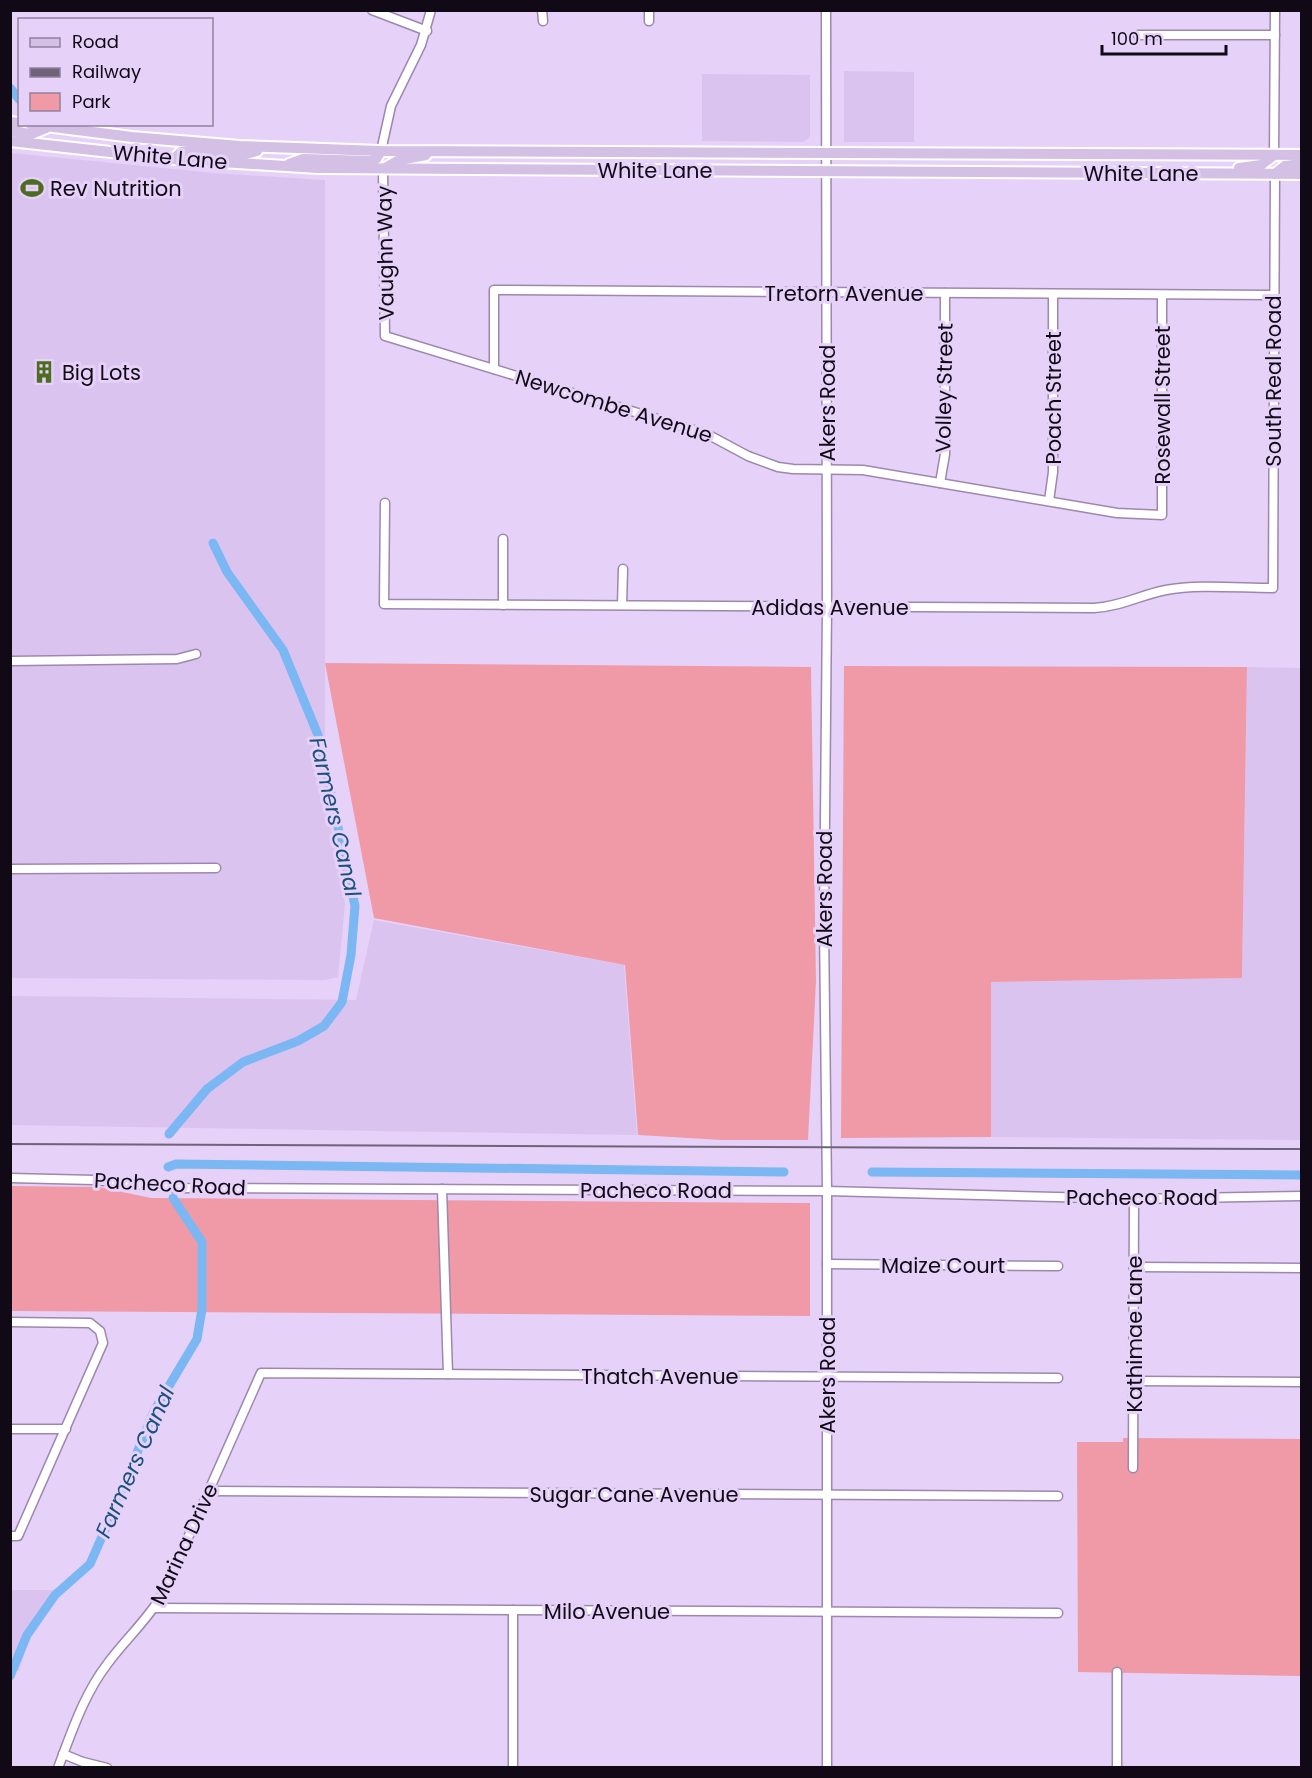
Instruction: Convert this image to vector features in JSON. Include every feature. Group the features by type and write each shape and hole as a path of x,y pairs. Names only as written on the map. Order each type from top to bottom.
{"main road":[{"name":"White Lane","path":"43,126 184,142 266,148 381,151 1302,155"},
{"path":"10,131 31,134 50,127"},
{"name":"White Lane","path":"10,141 174,159 383,169 1302,174"},
{"path":"174,159 181,152 242,155 266,148"},
{"path":"383,169 399,160 459,150"},
{"path":"283,166 303,159 370,161 376,159 381,151"},
{"path":"1194,173 1261,165 1274,154"},
{"path":"1275,174 1285,166 1302,164"}],"street":[{"path":"372,10 427,31"},
{"path":"381,151 391,106 427,31 431,10"},
{"path":"543,10 543,21"},
{"path":"649,10 649,21"},
{"name":"Akers Road","path":"826,10 827,606 824,924 827,1191 826,1767"},
{"path":"1274,154 1275,10"},
{"path":"1138,35 1275,35"},
{"name":"Vaughn Way","path":"383,169 386,336"},
{"name":"South Real Road","path":"1273,588 1275,174"},
{"name":"Tretorn Avenue","path":"494,369 494,290 1273,295"},
{"name":"Volley Street","path":"940,483 945,454 945,293"},
{"name":"Poach Street","path":"1049,501 1053,472 1053,294"},
{"name":"Rosewall Street","path":"1162,295 1162,515"},
{"name":"Newcombe Avenue","path":"386,336 707,434 762,462 794,469 863,470 1117,513 1162,515"},
{"name":"Adidas Avenue","path":"385,503 384,604 1094,608 1126,603 1151,594 1180,588 1273,588"},
{"path":"503,539 503,604"},
{"path":"622,605 623,569"},
{"path":"10,661 177,659 196,654"},
{"path":"10,869 216,868"},
{"name":"Pacheco Road","path":"10,1178 95,1180 176,1188 827,1191 1134,1199 1302,1196"},
{"path":"442,1188 448,1374"},
{"name":"Kathimae Lane","path":"1133,1468 1134,1199"},
{"name":"Maize Court","path":"827,1264 1058,1266"},
{"path":"1134,1267 1302,1268"},
{"path":"10,1322 90,1323 100,1331 103,1343 66,1429 14,1536"},
{"name":"Thatch Avenue","path":"261,1373 1058,1378"},
{"name":"Marina Drive","path":"58,1767 78,1715 96,1680 107,1663 155,1608 163,1594 261,1373"},
{"path":"1134,1381 1302,1382"},
{"path":"10,1429 66,1429"},
{"name":"Sugar Cane Avenue","path":"209,1491 1058,1496"},
{"name":"Milo Avenue","path":"155,1608 1058,1613"},
{"path":"513,1610 513,1767"},
{"path":"1117,1672 1117,1767"},
{"path":"63,1754 83,1762 107,1767"}],"shaded area":[{"path":"844,71 914,72 914,142 844,142"},
{"path":"702,74 810,75 810,135 808,139 802,142 702,141"},
{"path":"11,153 214,173 325,180 325,792 345,904 338,977 325,980 11,978"},
{"path":"1247,667 1301,668 1301,1140 991,1137 991,982 1242,978"},
{"path":"374,920 624,965 637,1135 11,1125 11,996 356,1000"},
{"path":"11,1590 62,1590 32,1629 19,1671 11,1671"}],"green space":[{"path":"325,663 811,667 816,981 808,1140 722,1140 638,1135 625,965 374,918"},
{"path":"844,666 1247,667 1242,978 991,982 991,1137 841,1138"},
{"path":"11,1186 99,1187 151,1198 810,1203 810,1316 11,1311"},
{"path":"1123,1438 1301,1439 1301,1676 1078,1672 1077,1442 1123,1442"}],"waterway":[{"name":"Farmers Canal","path":"10,88 18,98"},
{"name":"Farmers Canal","path":"169,1134 207,1089 243,1062 298,1041 324,1026 342,1002 351,955 355,906 318,735 283,650 227,572 213,543"},
{"path":"168,1167 176,1164 784,1172"},
{"path":"872,1172 1302,1175"},
{"name":"Farmers Canal","path":"10,1676 27,1635 55,1595 90,1564 154,1411 197,1339 202,1309 202,1242 173,1198"}],"railway":[{"path":"10,1144 1302,1149"}],"place":[{"name":"Rev Nutrition","path":"32,188"},
{"name":"Big Lots","path":"44,372"}]}
